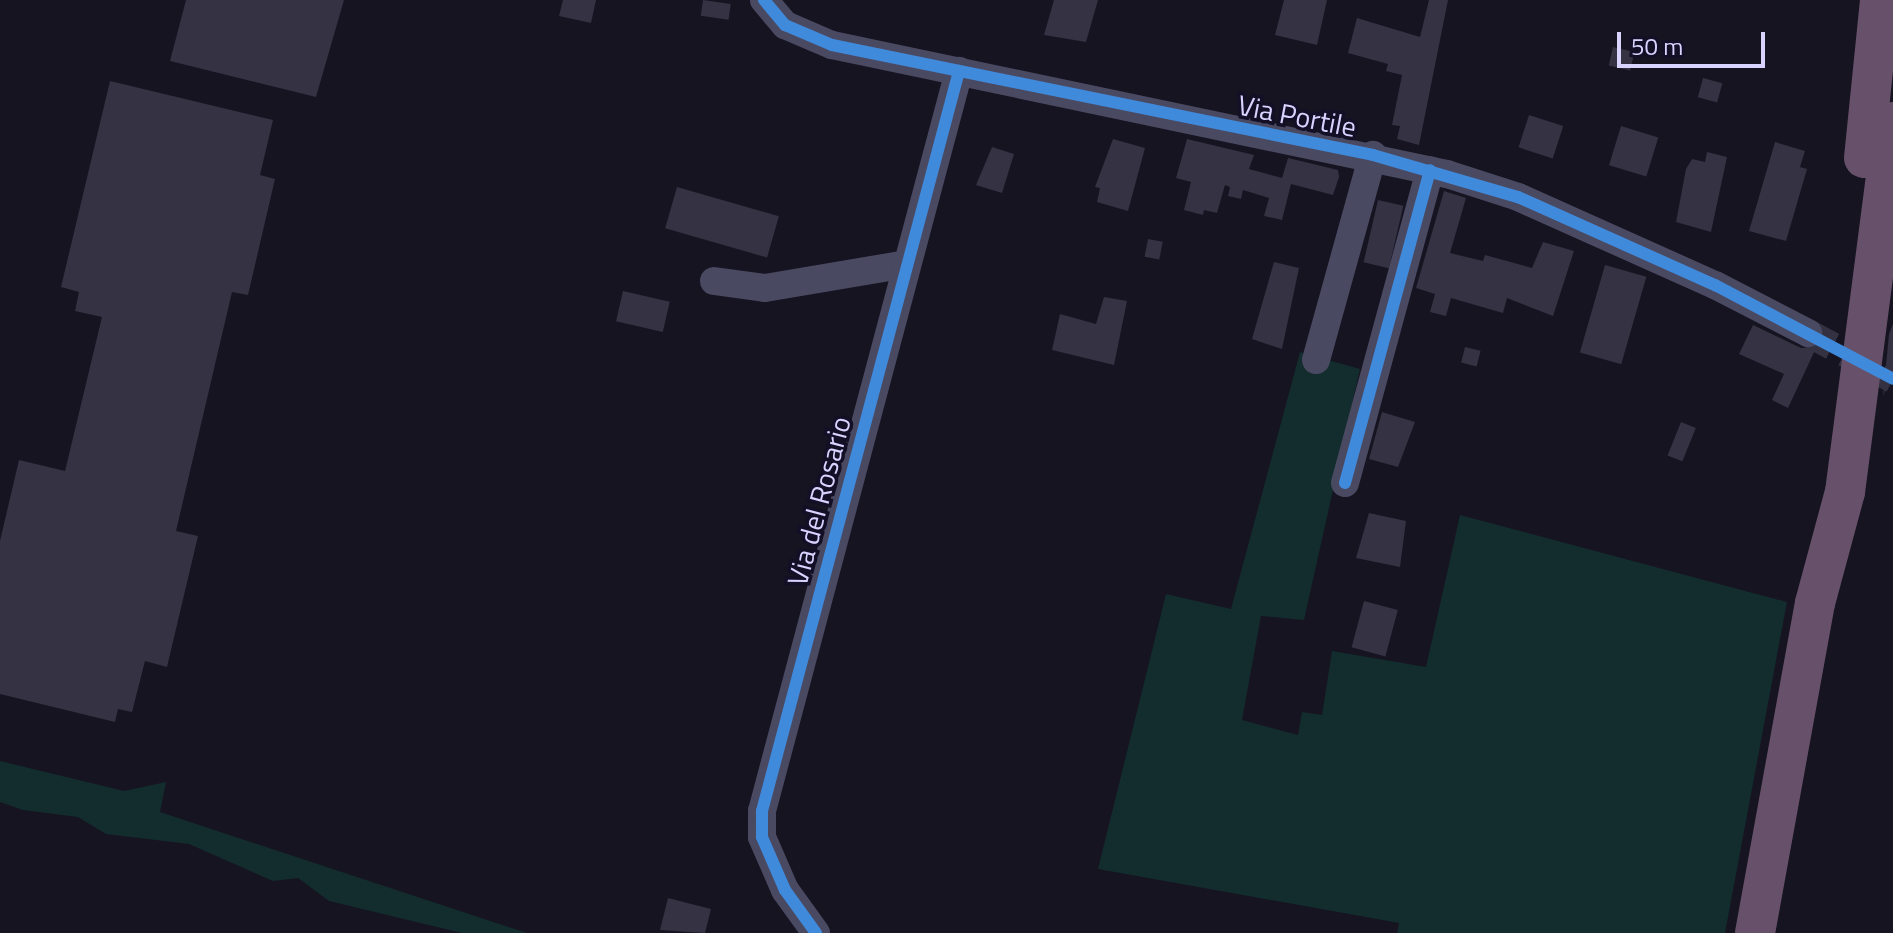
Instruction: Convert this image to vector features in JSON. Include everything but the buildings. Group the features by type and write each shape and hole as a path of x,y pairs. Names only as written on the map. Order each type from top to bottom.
{"highway":[{"path":"1755,933 1815,603 1880,0"},
{"path":"1815,603 1845,492 1893,122"}],"street":[{"name":"Via Portile","path":"764,0 785,25 832,45 1373,155 1518,197 1715,285 1808,333"},
{"name":"Via del Rosario","path":"816,933 785,890 762,837 762,811 959,71"},
{"path":"1316,360 1373,155"},
{"path":"1345,483 1430,170"},
{"path":"714,281 765,288 907,264"}],"green space":[{"path":"1300,352 1360,369 1304,620 1261,616 1242,720 1298,735 1302,712 1322,715 1332,651 1426,667 1460,515 1787,602 1725,933 1397,933 1399,923 1098,869 1166,594 1231,609"},
{"path":"0,761 124,791 166,782 160,812 527,933 462,933 329,901 298,878 273,881 189,844 106,834 78,817 23,810 0,802"}],"tunnel":[{"path":"1808,333 1893,379"}],"cycle path":[{"path":"764,0 785,25 832,45 1373,155 1518,197 1715,285 1893,379"},
{"path":"816,933 785,890 762,837 762,811 959,71"},
{"path":"1345,483 1430,170"}]}
